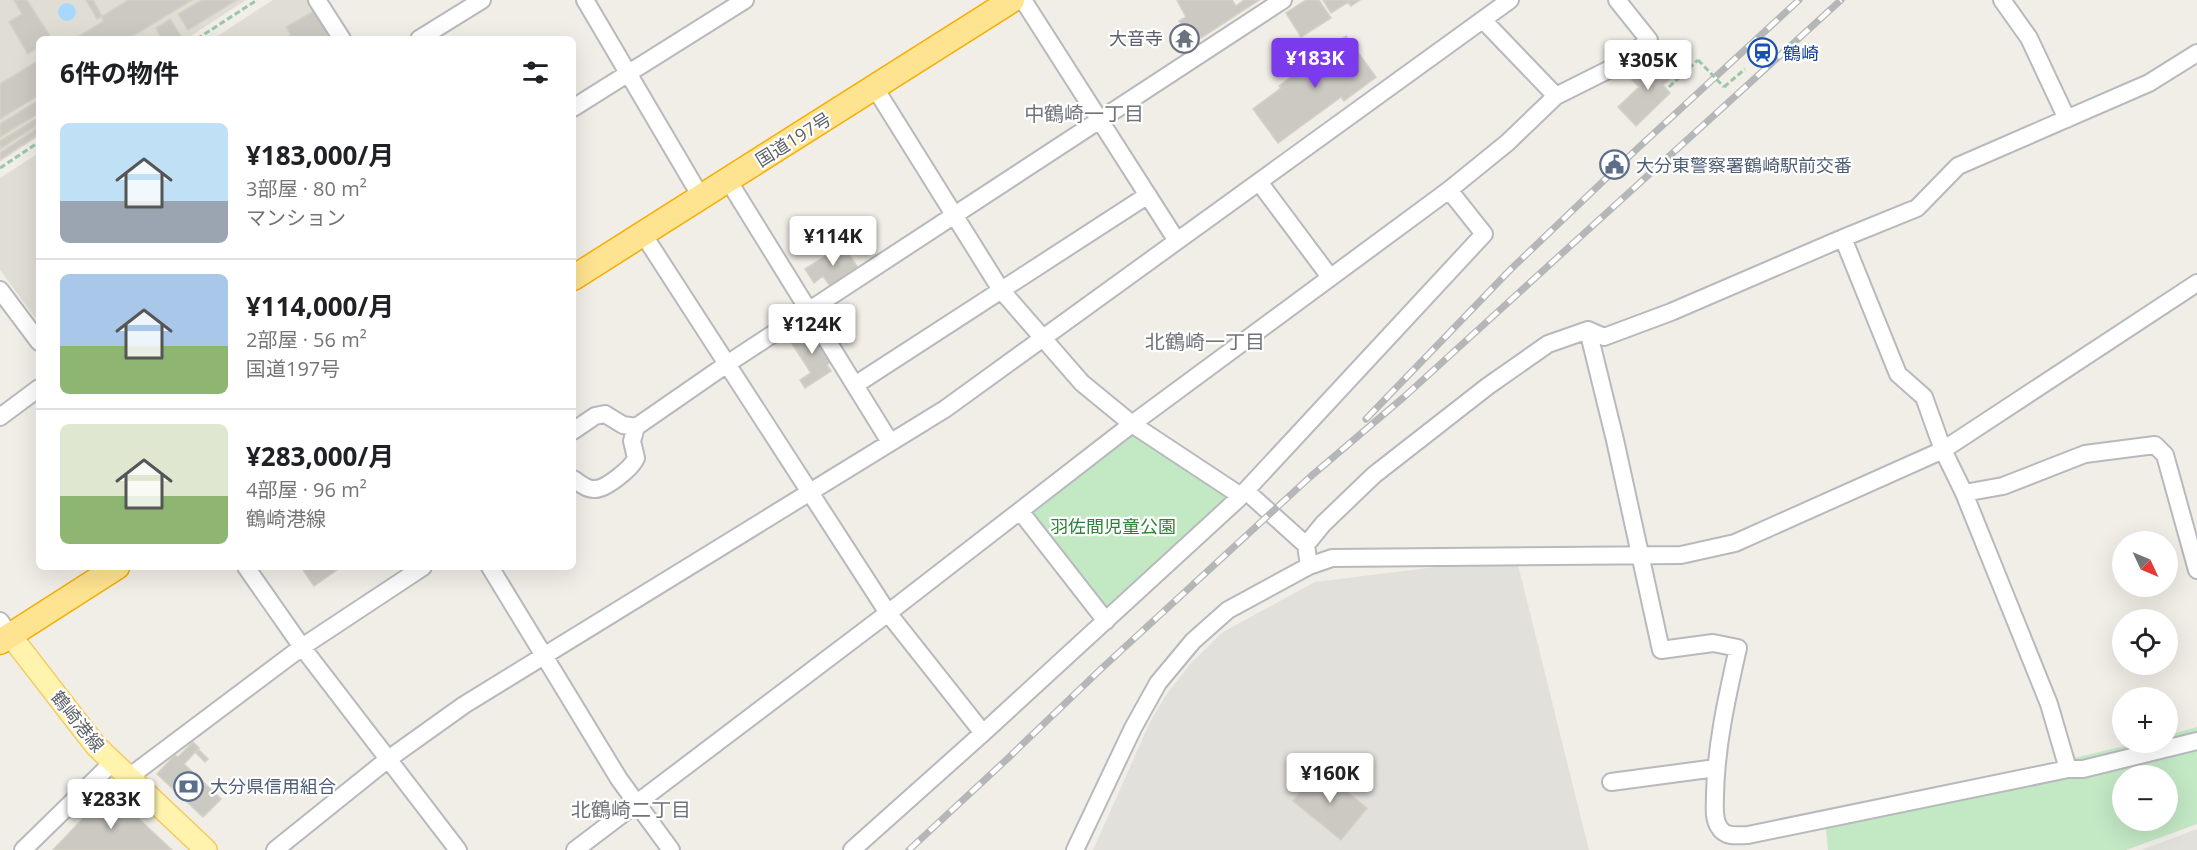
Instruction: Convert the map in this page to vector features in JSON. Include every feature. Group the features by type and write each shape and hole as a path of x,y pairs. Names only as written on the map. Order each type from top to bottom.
{"highway":[{"name":"国道197号","path":"576,276 1012,0"},
{"path":"4,633 112,570"}],"main road":[{"name":"鶴崎港線","path":"4,633 96,746 206,850"}],"street":[{"path":"317,0 340,36"},
{"path":"424,36 482,0"},
{"path":"585,0 701,197"},
{"path":"576,106 745,0"},
{"path":"1023,0 1177,241"},
{"path":"576,481 589,488 598,489 629,469 636,458 632,441 636,427 727,364 1282,0"},
{"path":"275,850 387,760 464,705 945,409 1510,0"},
{"path":"575,850 888,613 1132,424 1449,190 1507,143 1556,96 1616,66 1649,40 1617,0"},
{"path":"2002,0 2029,38 2067,119"},
{"path":"1483,20 1556,96"},
{"path":"1306,545 1323,524 1374,475 1488,386 1548,344 1587,330 1604,337 1615,333 1671,312 1917,208 1958,166 2149,83 2197,53"},
{"path":"875,88 1001,290 1082,383 1132,424 1243,493 1306,545 1309,566"},
{"path":"728,180 891,442"},
{"path":"1259,182 1330,277"},
{"path":"852,850 1106,621 1243,493 1484,234 1449,190"},
{"path":"855,385 1148,195"},
{"path":"644,234 888,613 983,733"},
{"path":"1843,238 1898,374 1924,397 1943,450 1964,492 2049,705 2068,769"},
{"path":"1074,850 1133,728 1158,683 1193,641 1228,610 1309,566 1332,558 1681,555 1735,543 1943,450 2197,283"},
{"path":"0,290 36,338"},
{"path":"1587,330 1662,650 1713,643 1738,648 1724,713 1716,768 1715,817 1719,828 1729,836 1748,835 2068,769 2083,769 2197,741"},
{"path":"0,417 36,390"},
{"path":"576,429 595,416 605,414 623,425 636,427"},
{"path":"1964,492 2003,486 2085,454 2155,445 2165,455 2190,513 2197,570"},
{"path":"1020,511 1106,621"},
{"path":"248,570 302,647 458,850"},
{"path":"129,777 302,647 418,570"},
{"path":"492,570 619,779 671,850"},
{"path":"23,850 113,762"},
{"path":"1611,782 1716,768"}],"path":[{"path":"202,36 257,0"},
{"path":"1669,87 1698,60 1724,87 1745,69"},
{"path":"0,168 36,144"}],"shaded area":[{"path":"0,0 246,0 191,36 36,36 36,138 0,162"},
{"path":"273,0 310,0 332,36 218,36"},
{"path":"36,155 36,319 0,270 0,178"},
{"path":"1516,557 1589,850 1093,850 1150,722 1166,695 1191,663 1223,632 1315,582"},
{"path":"2197,829 2197,850 2141,850"}],"green space":[{"name":"羽佐間児童公園","path":"1132,436 1139,436 1225,495 1225,502 1109,611 1100,610 1032,521 1033,513"},
{"path":"2197,727 2197,824 2178,831 2178,765 2112,765 2112,831 2178,831 2126,850 1828,850 1825,819 2112,749 2112,753 2178,753 2178,732"}],"water":[{"path":"63,3 71,3 76,8 74,19 63,21 58,16 58,8"}],"building":[{"path":"14,0 27,0 50,36 36,36 36,49 28,54 9,22 22,14"},
{"path":"86,0 93,0 102,16 97,19"},
{"path":"128,0 192,0 133,36 79,36 104,21 101,17"},
{"path":"202,0 237,0 188,30 178,14"},
{"path":"1177,0 1232,0 1236,6 1244,0 1259,0 1201,38 1196,32 1190,36 1179,21 1186,17"},
{"path":"1306,0 1319,0 1331,18 1301,37 1286,13"},
{"path":"1323,0 1360,0 1351,6 1348,2 1331,13"},
{"path":"314,11 329,34 328,36 289,36 291,35 286,27"},
{"path":"170,19 181,36 160,36 156,28"},
{"path":"1346,36 1376,77 1344,101 1341,97 1278,143 1253,109 1281,88 1279,86"},
{"path":"1653,59 1661,67 1668,60 1678,71 1663,85 1670,93 1636,126 1618,107 1639,87 1632,80"},
{"path":"36,62 36,97 0,119 0,84"},
{"path":"36,102 36,115 0,137 0,124"},
{"path":"36,119 36,126 0,149 0,141"},
{"path":"36,129 36,136 1,159 0,153"},
{"path":"843,245 858,268 830,286 823,276 814,283 805,269"},
{"path":"806,327 813,330 832,361 827,365 831,371 805,388 800,380 811,373 789,339"},
{"path":"303,570 337,570 314,586"},
{"name":"大分県信用組合","path":"193,742 199,748 184,764 221,799 203,817 157,774 175,755 178,757"},
{"name":"大分県信用組合","path":"199,750 208,759 205,762 196,753"},
{"path":"1319,769 1367,808 1341,840 1293,801"},
{"path":"109,791 172,850 53,850"}],"railway":[{"path":"1366,419 1510,270 1799,0"},
{"path":"909,850 1310,477 1404,397 1841,0"}],"place":[{"name":"大音寺","path":"1184,38"},
{"name":"鶴崎","path":"1762,53"},
{"name":"大分東警察署鶴崎駅前交番","path":"1615,165"},
{"name":"大分県信用組合","path":"189,786"}],"district":[{"name":"中鶴崎一丁目","path":"1084,113"},
{"name":"北鶴崎一丁目","path":"1205,341"},
{"name":"北鶴崎二丁目","path":"631,809"}]}
